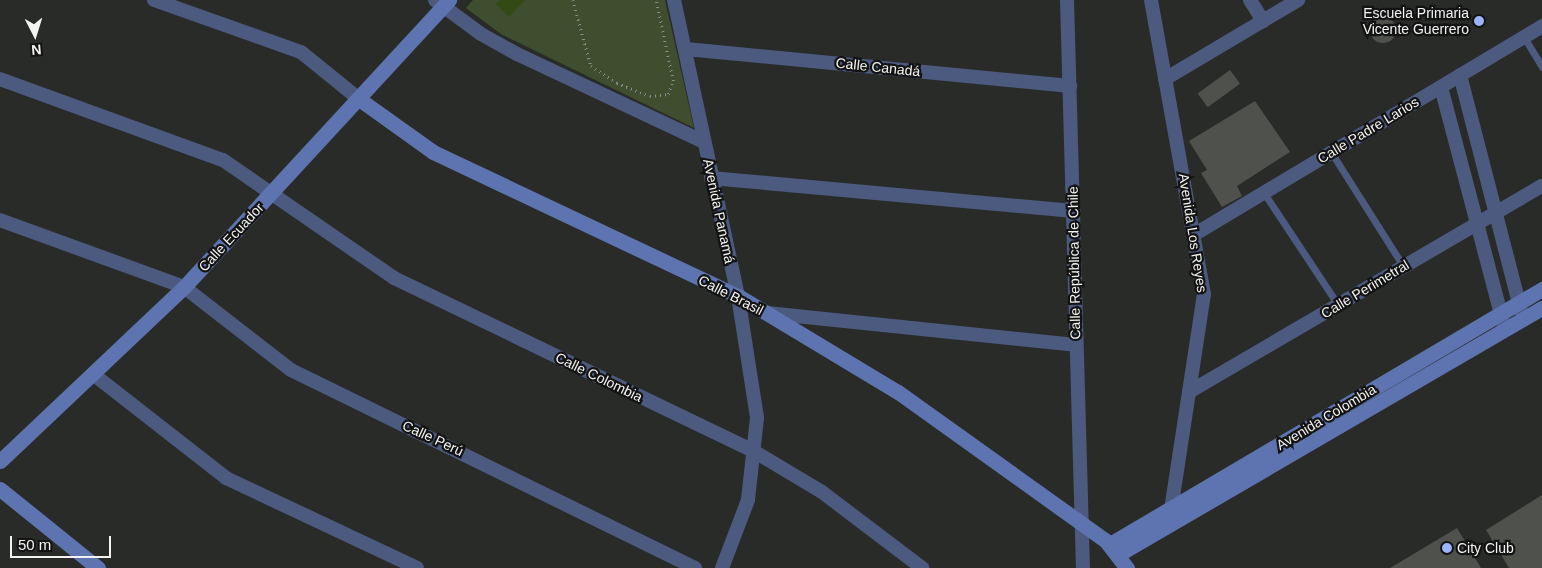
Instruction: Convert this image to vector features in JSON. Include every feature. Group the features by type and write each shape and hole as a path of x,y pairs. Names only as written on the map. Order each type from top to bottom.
{"main road":[{"name":"Calle Ecuador","path":"0,461 184,287 359,99 443,2"},
{"name":"Calle Brasil","path":"359,99 440,156 738,296 904,396 1114,549"},
{"name":"Avenida Colombia","path":"1114,549 1171,509 1542,289"},
{"name":"Avenida Colombia","path":"1114,549 1168,527 1542,308"},
{"path":"0,489 98,568"},
{"path":"1114,549 1127,568"}],"street":[{"path":"154,0 301,52 359,99"},
{"name":"Avenida Panamá","path":"674,0 738,296 754,381 755,452 748,500 722,568"},
{"name":"Calle República de Chile","path":"1067,0 1075,345 1083,568"},
{"name":"Avenida Los Reyes","path":"1151,0 1195,234 1203,309 1168,527"},
{"path":"1250,0 1263,21"},
{"path":"1165,79 1298,0"},
{"path":"443,2 517,54 704,142"},
{"name":"Calle Padre Larios","path":"1195,234 1542,26"},
{"name":"Calle Canadá","path":"686,49 1070,86"},
{"path":"1460,75 1498,212 1524,319"},
{"name":"Calle Colombia","path":"0,79 218,158 394,278 755,452 822,492 922,568"},
{"path":"1441,87 1505,330"},
{"path":"711,178 1073,211"},
{"name":"Calle Perimetral","path":"1189,392 1542,186"},
{"name":"Calle Perú","path":"0,220 184,287 291,370 695,568"},
{"path":"767,314 1075,345"},
{"path":"93,374 226,478 417,568"}],"lane":[{"path":"1524,37 1542,67"},
{"path":"1331,152 1403,266"},
{"path":"1264,193 1338,305"}],"path":[{"path":"573,0 591,66 617,83 650,96 668,94 673,81 656,0"}],"shaded area":[{"path":"473,0 665,0 694,128 501,34 466,8"},
{"path":"500,0 525,0 509,17 496,4"}],"building":[{"path":"1383,17 1392,21 1396,30 1392,39 1383,43 1374,39 1370,30 1374,21"},
{"path":"1230,70 1240,84 1208,107 1198,94"},
{"path":"1255,101 1290,152 1237,186 1242,196 1222,207 1201,173 1207,170 1189,141"},
{"path":"1542,495 1542,568 1509,568 1486,530"},
{"name":"City Club","path":"1457,528 1481,568 1390,568"}],"place":[{"name":"Escuela Primaria Vicente Guerrero","path":"1479,21"},
{"name":"City Club","path":"1447,548"}]}
